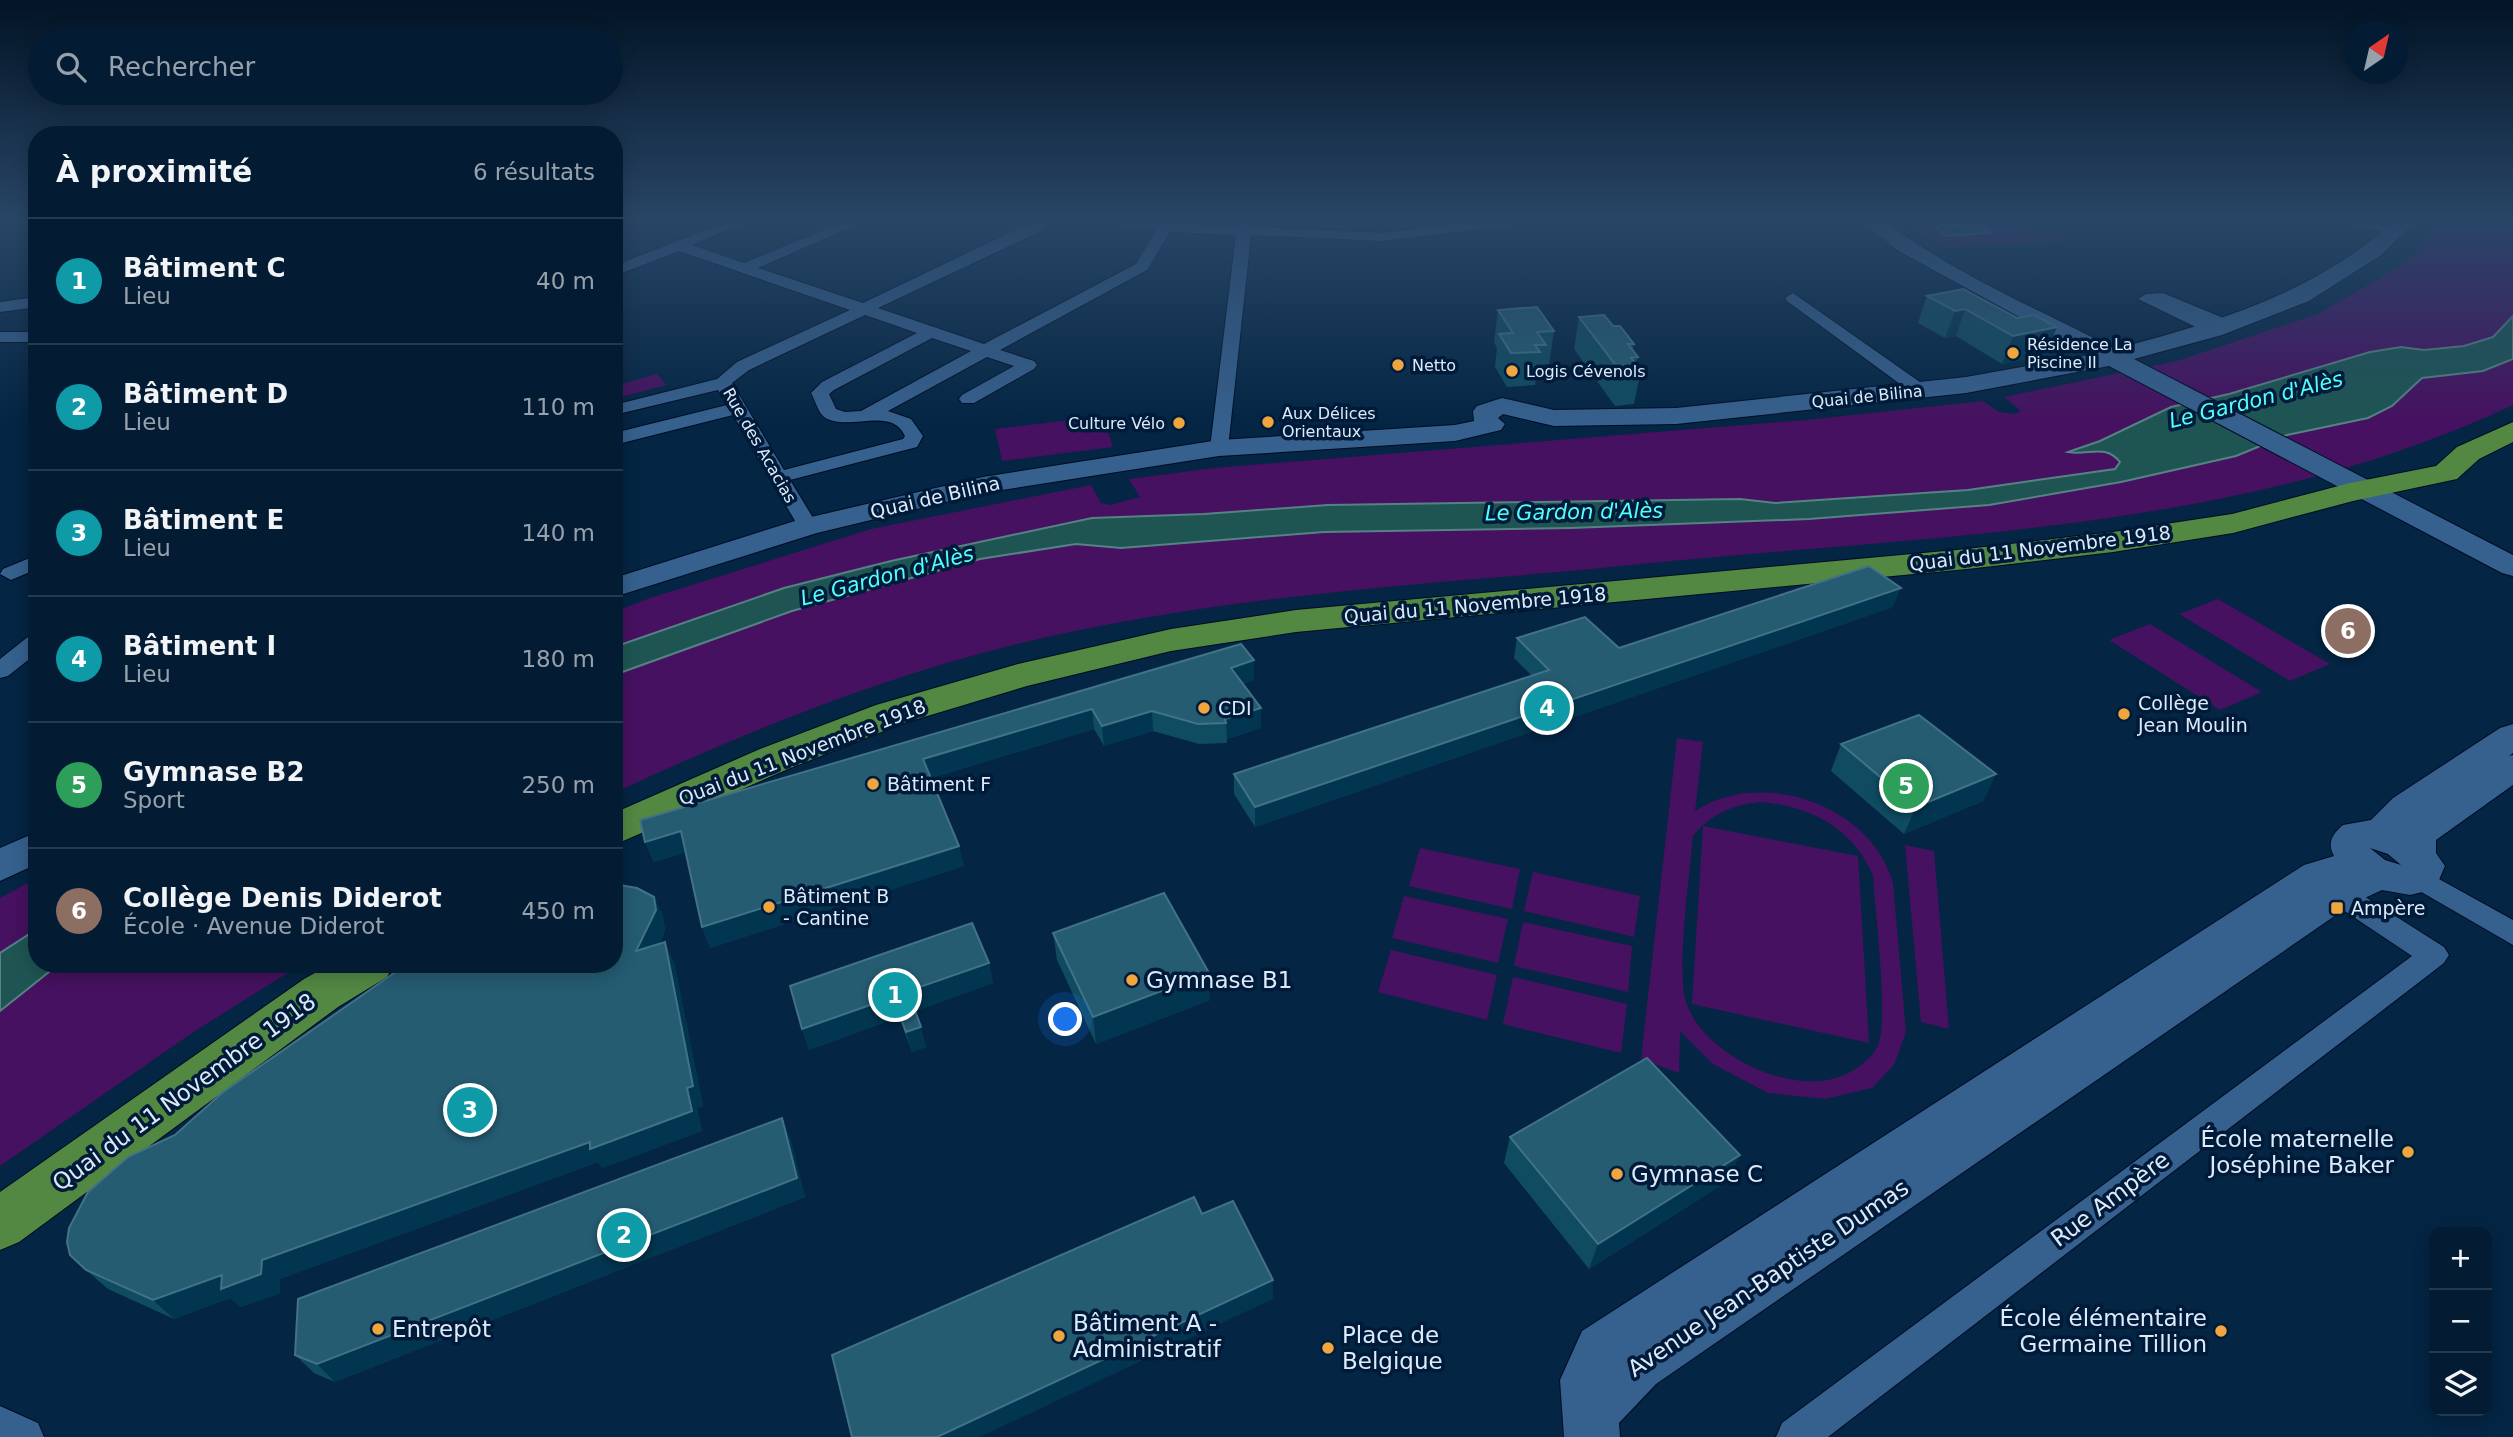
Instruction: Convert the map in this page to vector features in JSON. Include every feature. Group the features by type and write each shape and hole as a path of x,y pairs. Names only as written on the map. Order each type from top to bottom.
{"main road":[{"path":"1982,288 2513,567"},
{"name":"Quai de Bilina","path":"623,585 808,526 983,485 1219,448 1455,433 1488,421 1511,427 1523,418 1558,425 1676,416 1921,391 2072,365 2118,361 2221,327 2316,288"},
{"path":"2056,328 2078,349 2072,365"},
{"name":"Quai du 11 Novembre 1918","path":"623,826 761,764 890,714 1018,676 1171,640 1296,621 1953,560 2113,542 2233,523 2352,483 2446,473 2468,453 2513,431"},
{"name":"Avenue Jean-Baptiste Dumas","path":"1591,1425 1618,1381 1637,1364 2383,867 2391,820 2406,807 2513,736"},
{"path":"2383,867 2416,835 2513,767"},
{"path":"0,866 28,851"},
{"name":"Quai du 11 Novembre 1918","path":"0,1224 321,993 355,973"}],"street":[{"path":"803,288 1028,365 968,399"},
{"name":"Rue des Acacias","path":"808,526 723,383 731,373 743,366 908,288"},
{"path":"876,414 887,403 1103,288"},
{"path":"1219,448 1237,288"},
{"path":"0,290 28,292"},
{"path":"1793,298 1921,391"},
{"path":"0,307 28,303"},
{"path":"779,477 910,443 914,436 912,429 905,423 876,414 850,419 837,417 830,412 820,393 931,332"},
{"path":"0,337 28,337"},
{"path":"623,408 723,383"},
{"path":"623,437 738,408"},
{"path":"11,575 28,566"},
{"path":"0,671 28,648"},
{"path":"2383,867 2513,934"},
{"name":"Rue Ampère","path":"1796,1437 2434,955 2383,867"},
{"path":"0,1426 24,1437"}],"shaded area":[{"path":"2363,288 2513,288 2513,316 2493,337 2464,346 2424,350 2401,347 2370,352 2229,394 2171,407 2100,441 2074,449 2092,452 2101,449 2114,454 2120,462 2116,469 1968,490 1775,503 1740,499 1328,505 1204,514 1092,518 891,561 784,588 623,644 623,608 650,598 871,529 1091,485 1101,503 1110,505 1140,497 1129,479 1214,468 1806,420 1983,401 1999,412 2016,414 2020,410 2004,397 2177,361 2318,314"},
{"path":"2513,359 2513,405 2420,444 2325,474 2227,497 2128,515 2028,528 1323,593 1134,620 1009,646 908,675 808,710 623,789 623,672 792,611 981,559 1076,544 1121,548 1324,532 1571,528 1809,519 1989,505 2121,482 2236,456 2287,435 2368,417 2392,406 2421,378 2483,371"},
{"path":"657,374 666,385 623,397 623,383"},
{"path":"1103,416 1113,447 1002,461 995,429"},
{"path":"2218,599 2330,664 2290,681 2179,614"},
{"path":"2150,624 2262,692 2220,710 2109,640"},
{"path":"1677,738 1703,742 1695,811 1722,798 1751,793 1781,794 1811,801 1839,814 1862,833 1881,856 1893,883 1906,1032 1894,1065 1872,1088 1825,1099 1768,1093 1713,1064 1680,1031 1679,1073 1641,1059","holes":["1760,802 1796,808 1828,822 1854,845 1873,876 1882,990 1881,1032 1878,1045 1867,1060 1852,1071 1831,1079 1808,1081 1783,1078 1758,1070 1735,1057 1714,1042 1698,1024 1687,1005 1684,990 1683,947 1693,836 1715,816 1731,808"]},
{"path":"1703,826 1858,856 1869,1043 1692,1004"},
{"path":"1905,845 1934,851 1949,1029 1921,1022"},
{"path":"1420,848 1520,869 1512,909 1409,886"},
{"path":"1533,872 1640,896 1634,937 1524,911"},
{"path":"28,883 28,935 0,953 0,898"},
{"path":"1404,896 1508,919 1498,963 1392,938"},
{"path":"1523,922 1632,946 1628,992 1514,966"},
{"path":"1391,950 1497,975 1487,1020 1378,992"},
{"path":"48,973 288,973 195,1031 0,1166 0,1011"},
{"path":"1513,977 1627,1004 1621,1053 1503,1024"}],"water":[{"name":"Le Gardon d'Alès","path":"2513,316 2513,359 2483,371 2422,378 2392,406 2368,418 2287,435 2236,456 2121,482 1989,505 1809,519 1571,528 1324,532 1121,548 1076,544 980,559 792,611 623,672 623,644 784,588 891,561 1092,518 1204,514 1328,505 1740,499 1775,503 1968,490 2115,469 2120,462 2108,453 2068,452 2100,441 2171,407 2229,394 2370,352 2401,347 2424,350 2464,346 2493,337"},
{"path":"28,935 28,973 48,973 0,1011 0,953"}],"building":[{"path":"1963,289 2017,318 2034,315 2057,327 2013,336 1965,309 1955,311 1927,296"},
{"path":"1537,307 1554,331 1537,332 1546,345 1535,345 1540,352 1511,353 1499,334 1513,333 1498,310"},
{"path":"1604,315 1613,326 1620,326 1634,344 1628,344 1638,357 1631,358 1641,370 1621,372 1579,317"},
{"path":"1869,566 1901,588 1255,807 1234,774 1549,670 1517,638 1585,617 1619,648"},
{"path":"1241,644 1254,660 1231,668 1261,708 1225,719 1226,723 1198,724 1152,711 1102,726 1092,709 923,759 959,846 702,927 681,831 645,842 640,820"},
{"path":"1919,715 1996,774 1916,807 1841,744"},
{"path":"623,886 637,888 654,897 656,910 636,951 665,942 693,1086 687,1088 692,1111 590,1149 590,1142 262,1260 261,1274 221,1289 222,1275 153,1300 86,1270 70,1255 67,1242 69,1228 88,1192 128,1157 175,1135 223,1092 394,973 623,973"},
{"name":"Gymnase B1","path":"1164,893 1209,973 1093,1017 1053,933"},
{"path":"972,923 989,963 908,991 921,1027 906,1032 893,997 802,1029 790,986"},
{"name":"Gymnase C","path":"1647,1058 1740,1155 1598,1244 1510,1137"},
{"path":"782,1118 797,1178 317,1364 295,1355 298,1299"},
{"name":"Bâtiment A - Administratif","path":"1194,1197 1202,1214 1233,1201 1273,1280 937,1437 852,1437 832,1355"}],"place":[{"name":"Résidence La Piscine II","path":"2013,353"},
{"name":"Netto","path":"1398,365"},
{"name":"Logis Cévenols","path":"1512,371"},
{"name":"Aux Délices Orientaux","path":"1268,422"},
{"name":"Culture Vélo","path":"1179,423"},
{"name":"Collège Denis Diderot","path":"2348,631"},
{"name":"CDI","path":"1204,708"},
{"name":"Bâtiment I","path":"1547,708"},
{"name":"Collège Jean Moulin","path":"2124,714"},
{"name":"Bâtiment F","path":"873,784"},
{"name":"Gymnase B2","path":"1906,786"},
{"name":"Bâtiment B - Cantine","path":"769,907"},
{"name":"Ampère","path":"2337,908"},
{"name":"Gymnase B1","path":"1132,980"},
{"name":"Bâtiment C","path":"895,995"},
{"name":"Bâtiment E","path":"470,1110"},
{"name":"École maternelle Joséphine Baker","path":"2408,1152"},
{"name":"Gymnase C","path":"1617,1174"},
{"name":"Bâtiment D","path":"624,1235"},
{"name":"Entrepôt","path":"378,1329"},
{"name":"École élémentaire Germaine Tillion","path":"2221,1331"},
{"name":"Bâtiment A - Administratif","path":"1059,1336"},
{"name":"Place de Belgique","path":"1328,1348"}]}
